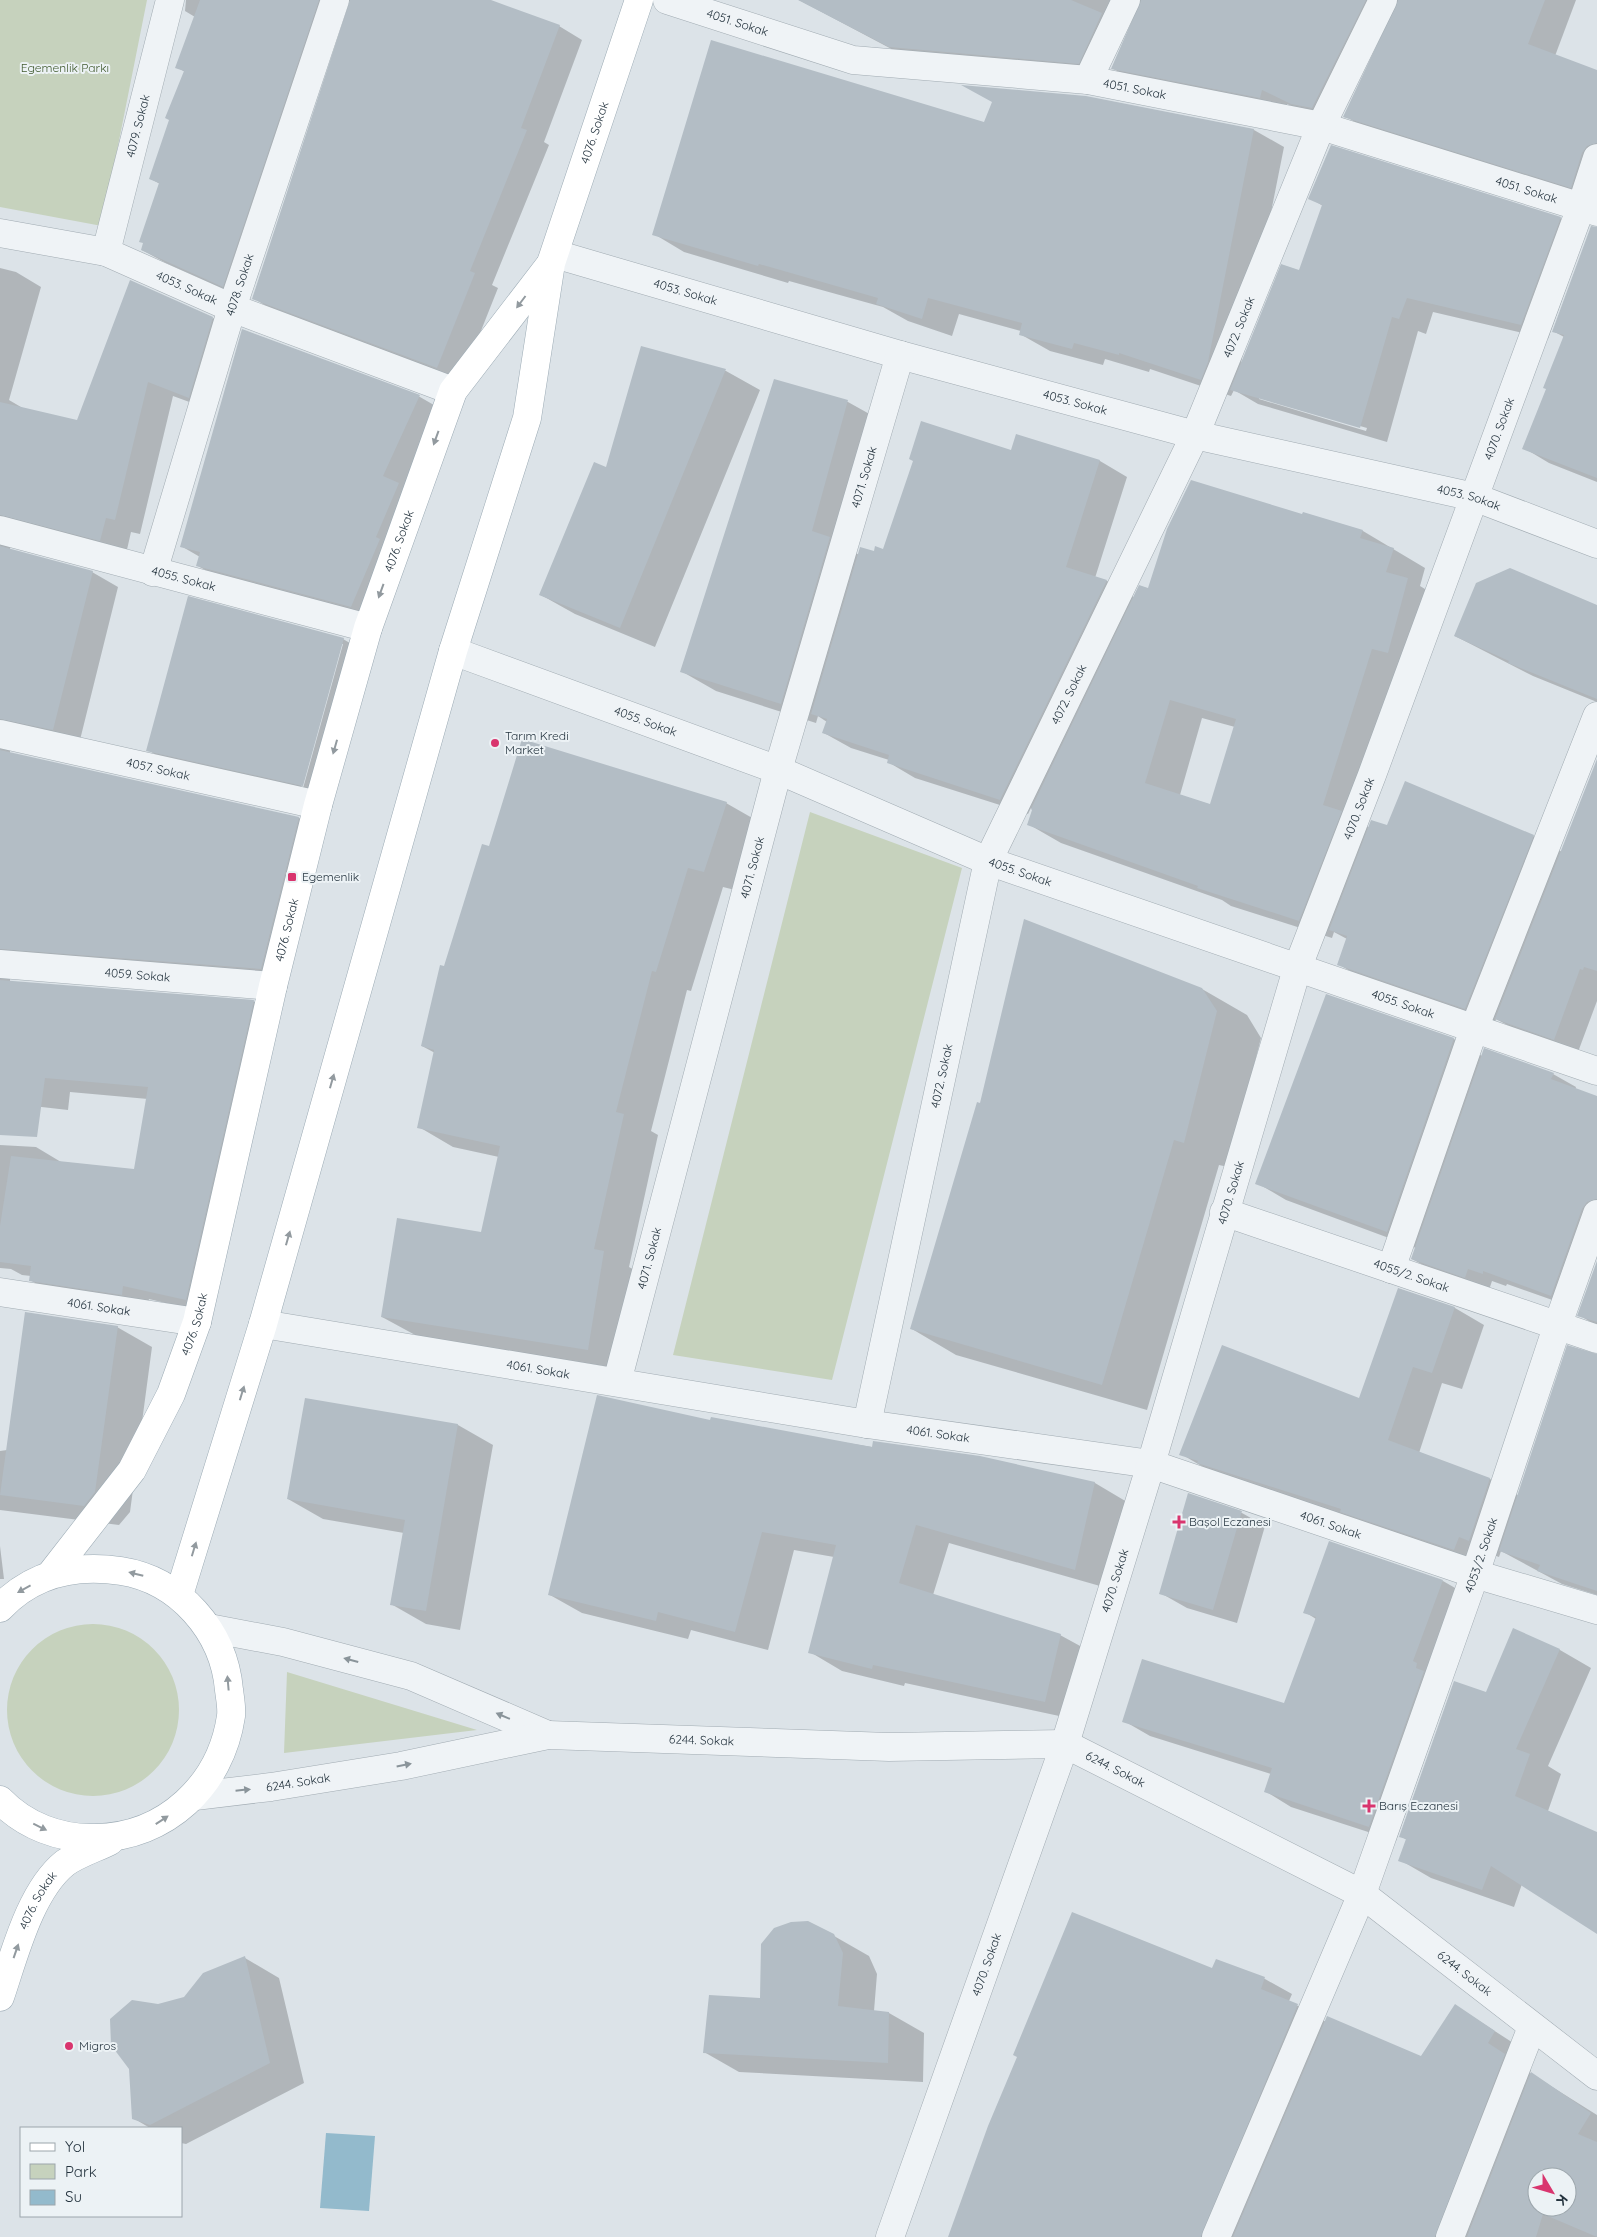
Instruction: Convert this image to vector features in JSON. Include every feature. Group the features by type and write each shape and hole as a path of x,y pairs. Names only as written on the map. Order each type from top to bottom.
{"main road":[{"name":"4076. Sokak","path":"180,1595 263,1324 453,651 527,418 553,259 639,0"},
{"name":"4076. Sokak","path":"51,1574 132,1470 170,1394 197,1322 274,986 318,805 368,628 453,391 553,259"},
{"path":"0,1608 12,1595 51,1574 96,1567 140,1574 180,1595 210,1628 227,1670 231,1715 220,1758 195,1796 159,1824 117,1838 79,1839 43,1830 11,1811 0,1800"},
{"name":"4076. Sokak","path":"0,1997 19,1941 43,1888 65,1863 117,1838"}],"street":[{"name":"4079. Sokak","path":"106,252 170,0"},
{"name":"4078. Sokak","path":"153,572 232,308 335,0"},
{"name":"4051. Sokak","path":"667,0 853,60 1088,80 1321,126 1589,209"},
{"path":"1088,80 1126,0"},
{"name":"4072. Sokak","path":"867,1424 988,861 1195,435 1321,126 1383,0"},
{"name":"4070. Sokak","path":"890,2237 1065,1744 1151,1464 1297,969 1372,775 1474,498 1589,209 1597,158"},
{"name":"4053. Sokak","path":"0,233 106,252 232,308 453,391"},
{"name":"4053. Sokak","path":"553,259 1195,435 1474,498 1597,544"},
{"name":"4071. Sokak","path":"617,1382 778,770 900,355"},
{"name":"4055. Sokak","path":"0,530 368,628"},
{"name":"4055. Sokak","path":"453,651 778,770 988,861 1597,1071"},
{"path":"1391,1269 1474,1029 1597,716"},
{"name":"4057. Sokak","path":"0,734 318,805"},
{"name":"4059. Sokak","path":"0,964 274,986"},
{"name":"4055/2. Sokak","path":"1224,1212 1597,1338"},
{"name":"4053/2. Sokak","path":"1216,2237 1362,1894 1475,1574 1558,1324 1597,1214"},
{"name":"4061. Sokak","path":"0,1292 197,1322"},
{"name":"4061. Sokak","path":"263,1324 867,1424 1151,1464 1475,1574 1597,1610"},
{"name":"6244. Sokak","path":"210,1628 283,1642 411,1676 548,1735"},
{"name":"6244. Sokak","path":"195,1796 271,1787 401,1766 548,1735 890,1747 1065,1744 1362,1894 1597,2076"},
{"path":"1450,2237 1532,2027"}],"green space":[{"name":"Egemenlik Parkı","path":"0,0 147,0 102,226 0,207"},
{"path":"810,812 962,868 832,1380 673,1355"},
{"path":"101,1624 118,1627 134,1634 148,1643 160,1655 176,1685 179,1710 178,1727 173,1743 160,1765 148,1777 118,1793 85,1796 68,1793 52,1786 38,1777 26,1765 10,1735 7,1702 10,1685 17,1669 26,1655 38,1643 68,1627"},
{"path":"287,1672 477,1730 284,1753"}],"water":[{"path":"326,2133 375,2136 369,2211 320,2208"}],"building":[{"path":"200,0 319,0 223,287 141,250 143,243 139,242 159,183 149,179 169,120 165,118 184,71 175,68"},
{"path":"350,0 491,0 560,25 521,128 527,130 470,271 475,273 437,368 252,299"},
{"path":"798,0 1071,0 1102,13 1079,64 889,47"},
{"path":"1141,0 1366,0 1312,108 1291,104 1262,90 1260,98 1111,69"},
{"path":"1398,0 1545,0 1528,44 1597,70 1597,143 1587,146 1582,153 1571,188 1343,117"},
{"path":"711,40 984,122 992,102 961,85 1086,96 1254,129 1208,362 1201,380 1119,353 1119,355 1074,343 1072,349 1019,335 1022,323 928,298 922,319 876,304 878,298 652,235"},
{"path":"1331,145 1561,217 1521,325 1407,298 1399,319 1392,317 1360,428 1230,390 1281,264 1299,270 1322,205 1308,199"},
{"path":"1591,226 1597,227 1597,478 1522,449 1546,389 1543,388 1564,335 1552,332"},
{"path":"130,280 213,317 189,398 148,382 115,520 106,518 100,541 0,515 0,402 77,420"},
{"path":"242,329 420,395 383,476 399,483 376,537 380,539 351,607 196,566 200,552 180,547"},
{"path":"641,346 726,369 620,628 539,595 594,462 606,467"},
{"path":"774,379 848,400 812,531 830,537 781,704 680,672"},
{"path":"921,421 1011,450 1016,434 1100,460 1066,567 1107,580 1000,800 887,763 889,755 822,733 827,719 811,714 860,547 874,551 875,546 883,549 913,461 909,459"},
{"path":"1191,480 1302,514 1303,512 1363,530 1360,538 1394,548 1386,572 1408,578 1388,653 1372,649 1323,805 1342,811 1299,921 1197,888 1198,886 1027,825 1031,809 1139,585 1148,588 1167,529","holes":["1170,700 1236,719 1210,804 1145,783"]},
{"path":"0,546 93,571 53,730 0,719"},
{"path":"1510,568 1597,605 1597,699 1508,663 1509,661 1454,636 1476,583"},
{"path":"188,596 344,638 303,786 146,751"},
{"path":"522,739 727,802 704,872 688,868 656,972 652,971 616,1112 624,1114 594,1249 604,1251 588,1350 381,1317 397,1218 481,1232 500,1146 417,1128 434,1050 421,1046 440,965 444,966 482,844 489,846"},
{"path":"0,750 299,817 261,969 0,949"},
{"path":"1597,759 1597,971 1584,967 1583,970 1580,969 1554,1040 1495,1019"},
{"path":"1405,781 1534,835 1465,1009 1337,965 1347,936 1329,930 1371,820 1387,825"},
{"path":"1024,919 1202,988 1217,1011 1184,1143 1174,1140 1102,1385 910,1329 977,1102 980,1103"},
{"path":"0,980 254,1000 186,1300 123,1286 122,1295 29,1281 31,1266 0,1262 0,1226 11,1156 134,1169 148,1087 45,1078 37,1137 0,1135"},
{"path":"1326,994 1454,1038 1387,1232 1255,1184"},
{"path":"1484,1048 1554,1073 1551,1079 1597,1096 1597,1199 1587,1202 1582,1209 1551,1296 1483,1271 1483,1274 1468,1269 1465,1278 1411,1259"},
{"path":"1597,1261 1597,1322 1577,1316"},
{"path":"1398,1288 1455,1307 1432,1373 1413,1367 1388,1440 1490,1478 1469,1541 1459,1537 1454,1550 1340,1512 1341,1509 1197,1463 1198,1461 1179,1455 1222,1345 1359,1398"},
{"path":"25,1312 118,1326 95,1492 84,1506 0,1495"},
{"path":"1567,1345 1597,1354 1597,1591 1537,1571 1540,1565 1499,1551"},
{"path":"597,1395 710,1420 711,1417 872,1447 873,1441 980,1456 1095,1482 1075,1570 916,1525 899,1583 1061,1634 1045,1702 873,1665 872,1669 808,1653 836,1545 762,1532 735,1632 658,1612 656,1621 548,1595"},
{"path":"305,1398 458,1424 426,1611 390,1605 405,1520 287,1499"},
{"path":"1188,1493 1242,1511 1213,1610 1159,1594"},
{"path":"1329,1541 1443,1580 1413,1661 1417,1663 1416,1668 1424,1671 1369,1827 1264,1792 1272,1768 1122,1722 1142,1659 1284,1703 1316,1617 1303,1613"},
{"path":"1513,1628 1560,1649 1516,1749 1530,1754 1515,1796 1597,1832 1597,1934 1491,1866 1482,1890 1398,1861 1406,1839 1399,1837 1454,1681 1486,1692"},
{"path":"1072,1912 1212,1968 1216,1959 1265,1977 1261,1989 1298,2004 1201,2237 948,2237 988,2126 1017,2057 1013,2055"},
{"path":"808,1921 834,1934 843,1953 838,2006 889,2012 888,2063 703,2053 709,1995 760,1998 761,1944 774,1928 791,1922"},
{"path":"245,1956 270,2063 150,2125 132,2119 129,2069 111,2045 110,2019 132,2000 158,2004 184,1997 203,1973"},
{"path":"1455,2004 1495,2031 1488,2043 1505,2054 1435,2237 1233,2237 1327,2016 1421,2056"},
{"path":"1531,2072 1591,2113 1578,2134 1597,2142 1597,2237 1550,2217 1577,2217 1577,2167 1527,2167 1527,2217 1542,2217 1536,2237 1467,2237"}],"place":[{"name":"Tarım Kredi Market","path":"495,743"},
{"name":"Egemenlik","path":"292,877"},
{"name":"Başol Eczanesi","path":"1179,1522"},
{"name":"Barış Eczanesi","path":"1369,1806"},
{"name":"Migros","path":"69,2046"}]}
